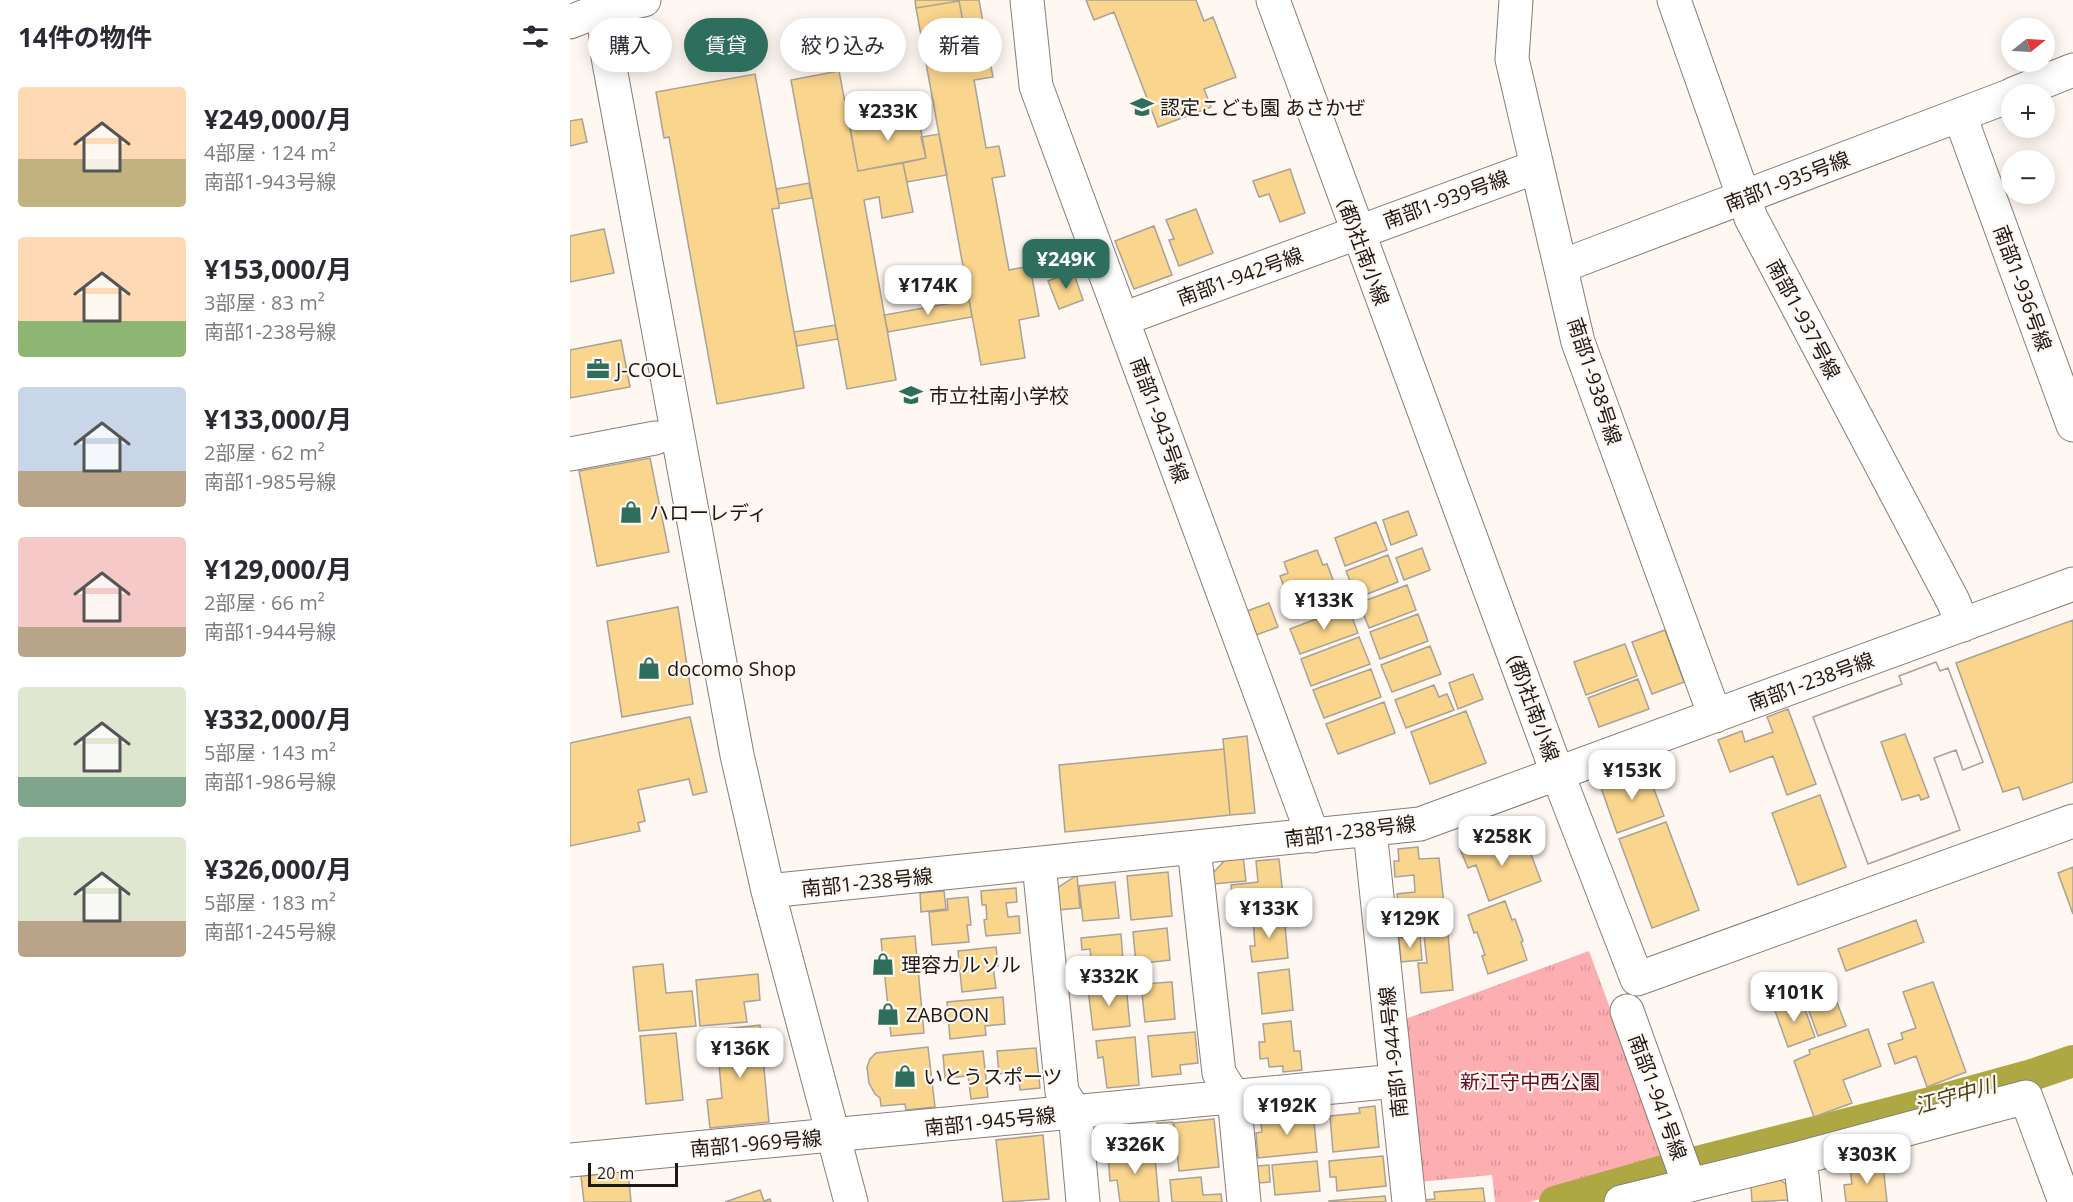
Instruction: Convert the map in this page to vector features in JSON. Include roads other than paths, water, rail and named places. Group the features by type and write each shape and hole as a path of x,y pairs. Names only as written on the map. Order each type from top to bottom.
{"street":[{"path":"570,22 603,4 644,0"},
{"name":"南部1-943号線","path":"1027,0 1036,86 1313,836"},
{"name":"(都)社南小線","path":"1273,0 1558,775 1637,979 2073,821"},
{"name":"南部1-938号線","path":"1516,0 1512,59 1578,342 1715,716"},
{"name":"南部1-937号線","path":"1674,0 1742,198 1751,218 1953,601 1963,625"},
{"path":"603,4 608,57 737,755 768,891 851,1202"},
{"name":"南部1-935号線","path":"2039,84 2073,70"},
{"name":"南部1-935号線","path":"1562,266 2001,99"},
{"name":"南部1-936号線","path":"1960,116 2073,425"},
{"name":"南部1-939号線","path":"1357,232 1536,167"},
{"name":"南部1-942号線","path":"1123,320 1357,232"},
{"path":"570,454 655,438"},
{"name":"南部1-238号線","path":"768,891 1420,824 2073,584"},
{"name":"南部1-944号線","path":"1370,830 1408,1202"},
{"path":"1194,848 1219,1073 1234,1097 1244,1202"},
{"path":"1039,864 1062,1092 1076,1112 1083,1202"},
{"name":"南部1-941号線","path":"1627,1011 1689,1184"},
{"name":"南部1-945号線","path":"834,1135 1396,1081"},
{"path":"1621,1202 1800,1158 2026,1097 2065,1202"},
{"name":"南部1-969号線","path":"570,1160 834,1135"},
{"path":"1800,1158 1805,1202"}],"waterway":[{"name":"江守中川","path":"1697,1162 1930,1103 2032,1075 2073,1061"},
{"name":"江守中川","path":"1555,1202 1671,1169"}],"place":[{"name":"認定こども園 あさかぜ","path":"1142,107"},
{"name":"J-COOL","path":"598,369"},
{"name":"市立社南小学校","path":"911,395"},
{"name":"ハローレディ","path":"631,512"},
{"name":"docomo Shop","path":"649,668"},
{"name":"理容カルソル","path":"883,964"},
{"name":"ZABOON","path":"888,1014"},
{"name":"いとうスポーツ","path":"905,1076"}],"park label":[{"name":"新江守中西公園","path":"1530,1081"}]}
